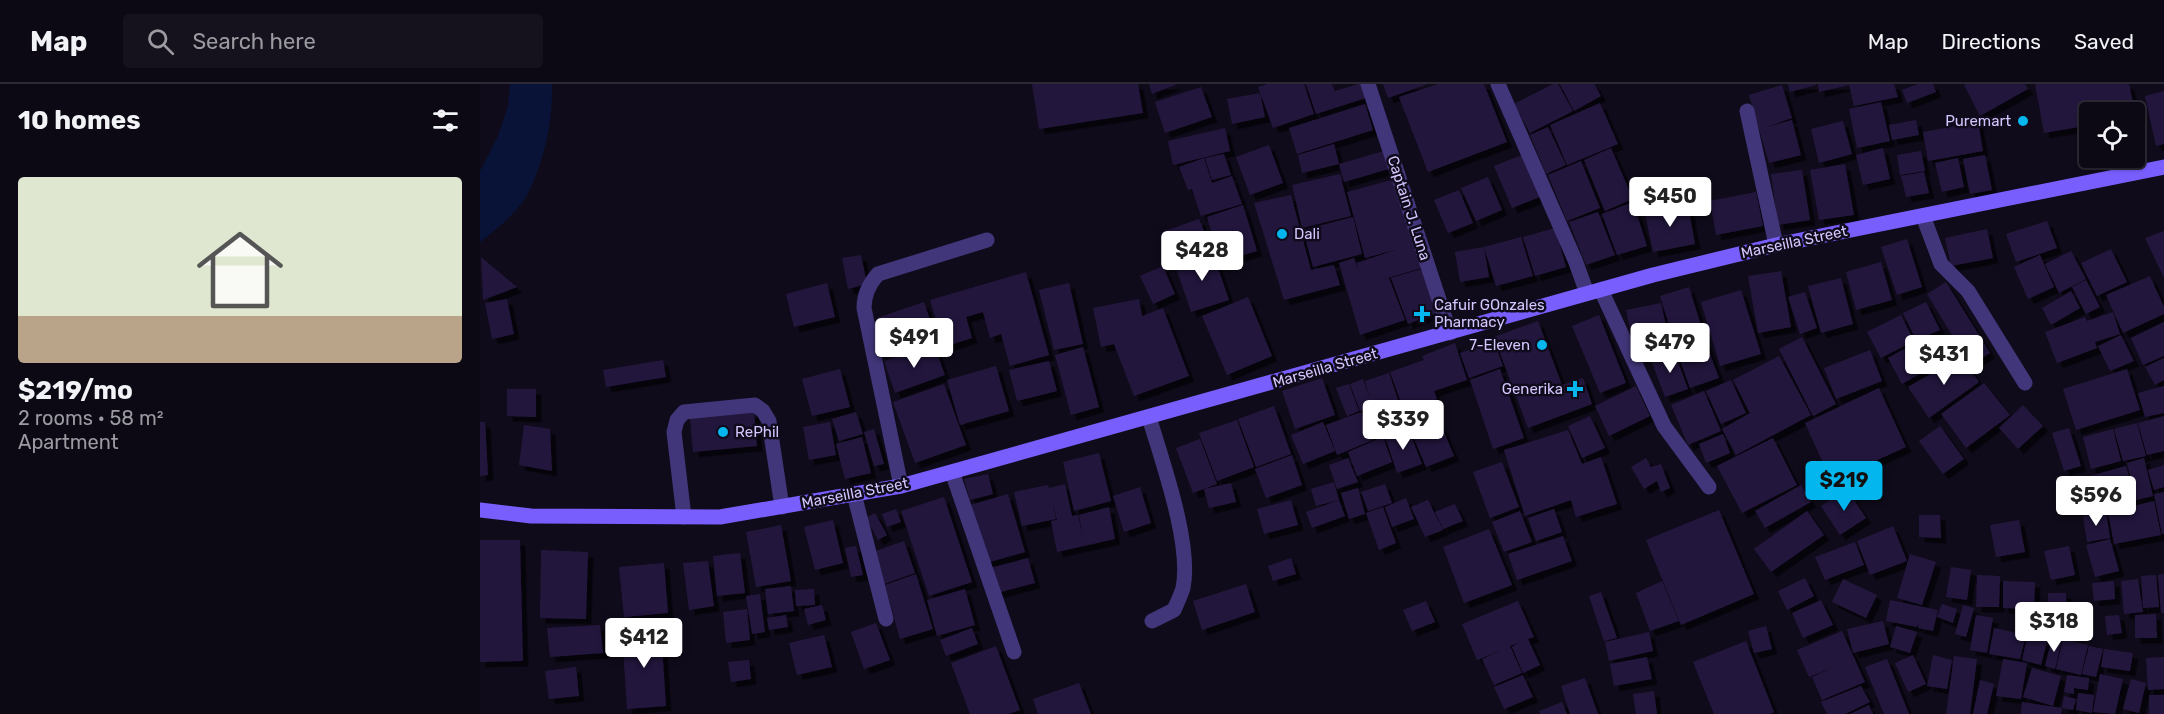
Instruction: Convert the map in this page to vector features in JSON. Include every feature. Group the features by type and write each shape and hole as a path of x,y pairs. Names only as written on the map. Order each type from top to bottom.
{"main road":[{"name":"Marseilla Street","path":"480,510 531,516 720,517 901,486 1594,292 1776,245 2164,167"}],"street":[{"name":"Captain J. Luna","path":"1368,84 1450,333"},
{"path":"1498,84 1575,260 1664,426 1709,487"},
{"path":"1747,111 1776,245"},
{"path":"1923,216 1941,264 1968,291 2025,383"},
{"path":"901,486 864,308 864,297 878,274 987,240"},
{"path":"684,517 674,432 677,420 684,412 754,405 764,411 769,421 782,507"},
{"path":"1149,417 1178,520 1184,567 1183,589 1174,610 1152,621"},
{"path":"952,472 1014,652"},
{"path":"854,494 886,619"}],"water":[{"path":"510,84 552,84 549,127 538,171 526,197 505,221 480,242 480,171 498,136 508,106"}],"building":[{"path":"1032,84 1138,84 1143,113 1039,129"},
{"path":"1149,84 1177,84 1152,94"},
{"path":"1268,84 1304,84 1314,114 1273,128 1258,87"},
{"path":"1306,84 1332,84 1335,91 1365,84 1369,97 1316,114"},
{"path":"1383,84 1428,84 1388,98"},
{"path":"1438,84 1484,84 1507,142 1428,172 1399,97"},
{"path":"1553,84 1558,84 1573,111 1530,133 1514,104"},
{"path":"1560,84 1594,84 1601,96 1574,111"},
{"path":"1788,84 1816,84 1816,85 1790,92"},
{"path":"1818,84 1894,84 1898,97 1854,106 1849,85 1819,92"},
{"path":"1918,84 1933,84 1936,92 1907,103 1902,90"},
{"path":"2025,84 2028,89 1980,116 1964,85"},
{"path":"2035,84 2129,84 2133,102 2079,102 2079,127 2044,133"},
{"path":"1782,85 1792,118 1763,128 1792,120 1801,155 1769,163 1749,95"},
{"path":"1201,87 1212,117 1165,133 1155,102"},
{"path":"2164,91 2164,144 2156,146 2145,96"},
{"path":"1260,93 1265,117 1232,124 1227,99"},
{"path":"1881,102 1890,141 1857,148 1849,109"},
{"path":"1600,103 1618,144 1567,165 1550,125"},
{"path":"1365,104 1373,130 1297,154 1289,128"},
{"path":"1916,120 1919,135 1892,140 1889,125"},
{"path":"1843,121 1852,154 1819,163 1811,129"},
{"path":"1978,122 1983,151 1928,161 1923,132"},
{"path":"1548,127 1566,165 1546,174 1530,135"},
{"path":"1225,128 1230,151 1173,165 1168,141"},
{"path":"1334,144 1339,164 1302,173 1298,155"},
{"path":"1269,145 1283,183 1250,195 1236,157"},
{"path":"1611,148 1633,199 1605,211 1584,160"},
{"path":"1883,148 1890,179 1863,185 1856,155"},
{"path":"1387,150 1392,168 1344,182 1339,164"},
{"path":"1921,151 1925,171 1900,175 1897,155"},
{"path":"1224,154 1231,175 1212,180 1205,158"},
{"path":"1522,155 1540,197 1512,208 1494,166"},
{"path":"1985,155 1992,190 1970,194 1963,159"},
{"path":"1204,158 1212,183 1232,176 1242,204 1201,216 1192,189 1188,190 1179,167"},
{"path":"1958,158 1964,187 1942,192 1935,163"},
{"path":"1581,161 1600,208 1567,221 1548,175"},
{"path":"1845,164 1854,215 1819,220 1810,170"},
{"path":"1802,170 1810,220 1778,225 1771,174"},
{"path":"1924,172 1929,193 1906,197 1901,176"},
{"path":"1340,174 1351,216 1302,228 1292,185"},
{"path":"1488,177 1502,210 1476,221 1461,188"},
{"path":"1395,179 1421,268 1365,285 1389,278 1405,320 1360,335 1339,263 1354,258 1359,271 1357,263 1398,249 1365,258 1347,192"},
{"path":"1459,190 1473,223 1448,233 1434,200"},
{"path":"1756,192 1763,226 1716,235 1710,201"},
{"name":"Dali","path":"1291,195 1311,270 1334,265 1340,285 1284,300 1254,203"},
{"path":"1633,202 1647,246 1617,255 1602,214"},
{"path":"1243,205 1257,251 1220,262 1207,217"},
{"path":"1688,205 1695,244 1653,252 1645,213"},
{"path":"1598,212 1615,255 1586,265 1569,222"},
{"path":"1353,217 1362,254 1313,267 1303,230"},
{"path":"1199,219 1212,249 1173,263 1162,232"},
{"path":"2047,221 2057,248 2016,262 2006,234"},
{"path":"1555,228 1566,267 1535,276 1523,237"},
{"path":"1987,229 1993,258 1951,266 1945,238"},
{"path":"2164,231 2164,278 2145,238"},
{"path":"1521,237 1533,276 1496,286 1484,247"},
{"path":"1907,239 1922,287 1897,295 1881,247"},
{"path":"1484,247 1489,277 1460,282 1455,252"},
{"path":"2111,249 2127,282 2097,296 2081,263"},
{"path":"1212,251 1229,300 1191,312 1175,265"},
{"path":"2071,251 2086,279 2059,293 2045,264"},
{"path":"861,255 867,284 848,289 842,258"},
{"path":"2040,255 2054,287 2028,299 2014,267"},
{"path":"481,257 517,287 483,300"},
{"path":"1881,262 1892,300 1856,310 1846,272"},
{"path":"1163,266 1175,294 1153,304 1140,276"},
{"path":"1421,269 1438,312 1408,324 1391,278"},
{"path":"1781,271 1791,327 1758,333 1748,276"},
{"path":"1026,272 1049,355 1010,366 1001,334 990,338 983,312 966,317 972,338 944,347 930,300"},
{"path":"2150,276 2164,307 2164,314 2123,333 2106,295"},
{"path":"1841,278 1853,324 1821,333 1808,286"},
{"path":"2086,280 2100,307 2086,314 2072,287"},
{"path":"1946,282 1990,353 1970,365 1927,294"},
{"path":"827,283 835,317 794,327 786,294"},
{"path":"1069,283 1083,344 1054,350 1039,290"},
{"path":"1689,287 1705,338 1676,347 1660,296"},
{"path":"1741,290 1761,354 1720,366 1701,302"},
{"path":"2071,291 2080,308 2051,325 2042,308"},
{"path":"1805,292 1817,328 1800,334 1788,297"},
{"path":"1248,297 1272,356 1227,375 1202,316"},
{"path":"507,299 514,334 492,339 485,303"},
{"path":"1139,299 1142,316 1163,308 1189,376 1134,396 1114,344 1101,347 1093,308"},
{"path":"924,302 934,332 886,347 877,318"},
{"path":"1926,302 1940,330 1916,340 1903,313"},
{"path":"1661,303 1671,348 1636,356 1626,310"},
{"path":"2113,312 2120,334 2095,342 2097,348 2057,363 2045,332 2085,317 2087,321"},
{"path":"1599,315 1626,383 1600,393 1572,326"},
{"path":"1901,315 1914,341 1881,358 1867,332"},
{"path":"1538,321 1562,385 1583,378 1592,404 1528,428 1494,337"},
{"path":"2164,322 2164,356 2143,365 2131,338"},
{"path":"2121,335 2134,361 2110,371 2098,346"},
{"path":"1802,337 1836,404 1813,416 1779,349"},
{"path":"1494,341 1503,366 1469,378 1460,353"},
{"path":"1705,341 1719,378 1690,388 1677,352"},
{"path":"1455,343 1467,380 1434,391 1437,399 1404,411 1390,372 1424,360 1422,356"},
{"path":"1913,344 1927,370 1902,384 1888,358"},
{"path":"934,345 945,375 895,393 884,361"},
{"path":"1083,347 1099,407 1071,415 1055,355"},
{"path":"1870,350 1882,381 1836,399 1824,368"},
{"path":"1674,351 1688,389 1665,397 1651,360"},
{"path":"1779,356 1811,415 1736,455 1722,429 1750,413 1733,380"},
{"path":"1961,356 1979,382 1929,418 1908,387"},
{"path":"2164,358 2164,380 2155,385 2145,367"},
{"path":"663,360 666,377 606,387 603,370"},
{"path":"1049,361 1057,391 1017,401 1009,370"},
{"path":"996,366 1009,411 960,425 947,380"},
{"path":"840,369 850,407 812,416 802,379"},
{"path":"1500,369 1524,438 1493,449 1470,380"},
{"path":"2127,369 2140,410 2076,430 2063,389"},
{"path":"1389,373 1407,427 1383,434 1373,406 1360,411 1350,384 1363,379 1370,399 1365,381"},
{"path":"1322,378 1335,415 1295,429 1282,391"},
{"path":"1731,380 1746,413 1721,424 1706,391"},
{"path":"1984,383 2010,415 1966,448 1941,414"},
{"path":"944,384 966,445 915,463 893,402"},
{"path":"1349,384 1359,411 1347,416 1336,388"},
{"path":"1636,386 1650,416 1609,436 1595,406"},
{"path":"2164,386 2164,413 2145,417 2138,393"},
{"path":"1879,388 1906,447 1831,481 1805,423"},
{"path":"507,389 536,389 536,417 507,416"},
{"path":"1704,391 1721,431 1688,445 1671,405"},
{"path":"2023,405 2043,426 2018,449 1999,428"},
{"path":"1274,406 1291,454 1256,467 1238,419"},
{"name":"RePhil","path":"754,412 757,446 693,452 690,418"},
{"path":"856,412 863,434 839,441 832,419"},
{"path":"1361,412 1373,440 1337,455 1326,425"},
{"path":"1590,416 1605,448 1582,458 1568,426"},
{"path":"2164,416 2164,451 2147,455 2138,423"},
{"path":"1237,420 1254,467 1217,481 1199,433"},
{"path":"480,422 485,422 488,475 480,476"},
{"path":"830,422 836,455 809,460 803,427"},
{"path":"1323,422 1335,451 1303,464 1291,435"},
{"path":"2137,423 2146,456 2123,461 2114,429"},
{"path":"524,425 550,429 552,471 519,465"},
{"path":"1441,425 1454,456 1426,467 1413,436"},
{"path":"1940,426 1964,459 1943,474 1919,441"},
{"path":"1408,428 1422,464 1397,473 1385,436"},
{"path":"2069,428 2081,466 2064,471 2052,433"},
{"path":"874,429 884,464 874,466 864,432"},
{"path":"2113,429 2121,461 2091,469 2083,437"},
{"path":"1568,430 1582,464 1601,457 1617,504 1576,517 1571,500 1525,516 1504,450"},
{"path":"1723,434 1730,453 1706,463 1699,444"},
{"path":"862,437 871,473 845,479 836,444"},
{"path":"1383,437 1392,462 1357,476 1348,452"},
{"path":"1773,438 1797,485 1742,513 1717,466"},
{"path":"1200,439 1217,484 1193,493 1176,448"},
{"path":"1099,453 1111,501 1074,511 1063,462"},
{"path":"1292,455 1302,485 1266,498 1255,469"},
{"path":"1348,458 1358,482 1337,489 1329,465"},
{"path":"1646,458 1651,467 1661,464 1670,488 1661,492 1657,481 1644,489 1631,467"},
{"path":"2144,458 2153,496 2136,500 2127,463"},
{"path":"1502,462 1519,507 1490,518 1473,472"},
{"path":"2164,465 2164,487 2154,490 2148,470"},
{"path":"2126,466 2136,503 2099,512 2090,476"},
{"path":"988,474 993,494 970,500 964,479"},
{"path":"1334,482 1339,500 1316,506 1311,489"},
{"path":"1231,483 1236,502 1209,508 1204,489"},
{"path":"1065,484 1072,516 1078,515 1083,539 1079,515 1109,507 1115,539 1057,552 1051,521 1057,520 1052,500 1056,519 1022,526 1014,492"},
{"path":"1385,484 1392,503 1368,511 1361,492"},
{"path":"1801,485 1811,502 1765,528 1755,511"},
{"path":"1140,487 1151,523 1124,532 1113,496"},
{"path":"1358,488 1365,514 1349,519 1341,493"},
{"path":"1847,489 1866,518 1840,535 1821,506"},
{"path":"2164,492 2164,534 2162,534 2154,494"},
{"path":"1008,494 1025,552 986,563 970,505"},
{"path":"944,497 972,582 929,596 901,511"},
{"path":"1406,498 1414,519 1392,527 1385,507"},
{"path":"1291,500 1298,525 1264,534 1257,509"},
{"path":"1339,500 1345,516 1312,528 1306,512"},
{"path":"1428,500 1443,530 1425,537 1411,507"},
{"path":"2154,501 2161,535 2114,544 2108,512"},
{"path":"1455,504 1463,521 1443,529 1435,512"},
{"path":"1383,507 1396,543 1379,550 1366,513"},
{"path":"896,509 901,522 887,527 882,514"},
{"path":"1554,509 1562,532 1536,541 1528,518"},
{"path":"1719,510 1754,594 1681,625 1646,540"},
{"path":"1520,511 1532,542 1504,552 1492,522"},
{"path":"1807,511 1824,535 1771,572 1754,549"},
{"path":"2106,512 2110,538 2087,542 2083,516"},
{"path":"875,513 887,535 878,540 866,518"},
{"path":"1919,515 1940,515 1941,538 1919,537"},
{"path":"833,520 843,563 815,570 804,527"},
{"path":"2019,520 2025,552 1996,557 1990,525"},
{"path":"781,525 791,581 756,587 746,532"},
{"path":"1893,526 1907,561 1870,575 1857,541"},
{"path":"1489,529 1512,585 1464,603 1443,547"},
{"path":"1563,536 1572,561 1517,580 1508,554"},
{"path":"2110,539 2119,571 2095,577 2086,545"},
{"path":"480,540 520,540 523,661 480,662"},
{"path":"904,541 915,573 884,584 873,552"},
{"path":"1855,542 1864,565 1825,580 1815,557"},
{"path":"856,546 863,575 851,577 845,548"},
{"path":"2069,546 2075,575 2051,580 2044,551"},
{"path":"541,550 588,552 586,619 540,618"},
{"path":"740,553 745,593 717,596 713,556"},
{"path":"1910,554 1936,562 1922,605 1897,598"},
{"path":"1028,558 1035,583 997,593 990,568"},
{"path":"1291,558 1296,574 1273,581 1268,566"},
{"path":"708,561 714,606 689,610 683,563"},
{"path":"664,563 668,613 624,617 619,567"},
{"path":"1951,567 1971,570 1967,600 1946,597"},
{"path":"916,574 933,629 900,639 885,585"},
{"path":"2164,574 2164,613 2161,613 2158,575"},
{"path":"1977,575 2000,576 1999,607 1976,607"},
{"path":"2156,575 2159,607 2143,608 2141,576"},
{"path":"1805,578 1814,596 1787,610 1778,591"},
{"path":"1843,579 1877,595 1866,618 1832,602"},
{"path":"2138,579 2143,612 2124,614 2121,581"},
{"path":"1662,581 1679,621 1650,631 1636,593"},
{"path":"2003,581 2035,582 2034,609 2003,608"},
{"path":"2114,581 2115,599 2094,601 2092,583"},
{"path":"1246,584 1255,612 1202,630 1193,601"},
{"path":"791,586 794,611 768,614 765,589"},
{"path":"814,589 815,605 796,606 795,590"},
{"path":"965,589 975,625 937,636 927,600"},
{"path":"1601,592 1617,638 1604,641 1589,596"},
{"path":"2048,593 2066,593 2067,621 2049,621"},
{"path":"760,594 765,632 752,634 746,596"},
{"path":"1821,600 1833,625 1803,638 1792,613"},
{"path":"1890,600 1938,610 1933,631 1918,628 1919,621 1917,627 1886,621"},
{"path":"1426,601 1435,622 1412,631 1403,610"},
{"path":"1518,601 1534,637 1528,639 1540,665 1523,673 1512,647 1518,643 1510,646 1522,673 1494,685 1482,659 1504,649 1477,660 1462,624"},
{"path":"1942,604 1957,609 1953,623 1937,617"},
{"path":"822,605 826,620 808,625 804,609"},
{"path":"1963,605 1974,608 1966,637 1955,634"},
{"path":"747,609 750,640 726,643 723,612"},
{"path":"2156,614 2157,638 2135,638 2135,615"},
{"path":"786,615 788,627 769,630 767,618"},
{"path":"1976,615 1993,618 1987,653 1970,650"},
{"path":"2119,615 2122,633 2107,635 2105,616"},
{"path":"1883,621 1889,644 1853,653 1847,629"},
{"path":"876,623 890,660 864,669 851,632"},
{"path":"600,625 603,653 550,657 547,628"},
{"path":"2030,625 2050,631 2041,665 2022,660"},
{"path":"1766,626 1772,649 1754,653 1748,631"},
{"path":"1896,626 1917,632 1910,653 1890,647"},
{"path":"972,628 978,644 946,656 940,640"},
{"path":"1994,628 2026,635 2020,659 1989,654"},
{"path":"661,630 666,706 627,709 622,632"},
{"path":"1842,631 1865,682 1822,700 1812,677 1834,667 1809,677 1797,650"},
{"path":"1649,632 1653,651 1609,661 1605,642"},
{"path":"824,635 832,667 797,675 789,643"},
{"path":"2052,637 2062,639 2055,669 2045,666"},
{"path":"2063,639 2088,645 2081,675 2056,669"},
{"path":"1746,641 1774,712 1770,714 1714,714 1693,662"},
{"path":"996,646 1020,710 1008,714 970,714 951,663"},
{"path":"2089,646 2103,649 2096,677 2082,674"},
{"path":"2104,649 2133,653 2130,671 2101,667"},
{"path":"1913,655 1926,684 1908,692 1895,663"},
{"path":"1933,655 1952,660 1947,689 1927,686"},
{"path":"1954,656 1977,659 1970,714 1946,714"},
{"path":"1647,657 1652,679 1614,686 1610,664"},
{"path":"2164,657 2164,689 2148,690 2146,658"},
{"path":"1887,659 1909,714 1884,714 1865,667"},
{"path":"2003,659 2027,663 2021,699 1996,696"},
{"path":"749,660 751,679 731,682 728,662"},
{"path":"576,667 579,696 549,699 545,671"},
{"path":"2032,668 2061,676 2053,706 2023,697"},
{"path":"2100,674 2123,679 2115,714 2093,712"},
{"path":"1523,675 1533,697 1504,709 1494,687"},
{"path":"2067,675 2089,678 2088,690 2074,688 2074,694 2064,692"},
{"path":"1585,678 1598,714 1570,714 1561,686"},
{"path":"2131,679 2146,683 2139,713 2123,709"},
{"path":"1980,680 1994,684 1987,714 1973,714"},
{"path":"1079,683 1091,714 1038,714 1033,699"},
{"path":"1861,686 1870,702 1845,714 1827,714 1821,702"},
{"path":"1654,691 1657,714 1636,714 1633,694"},
{"path":"2078,693 2094,695 2092,713 2076,710"},
{"path":"2149,695 2164,695 2164,714 2149,714"},
{"path":"2064,696 2076,699 2073,710 2062,708"},
{"path":"1562,702 1567,714 1540,714 1539,711"},
{"path":"2022,702 2062,708 2061,714 2021,714"},
{"path":"1869,705 1873,714 1850,714"}],"place":[{"name":"Puremart","path":"2023,121"},
{"name":"Dali","path":"1282,234"},
{"name":"Cafuir GOnzales Pharmacy","path":"1422,314"},
{"name":"7-Eleven","path":"1542,345"},
{"name":"Generika","path":"1575,389"},
{"name":"RePhil","path":"723,432"}]}
